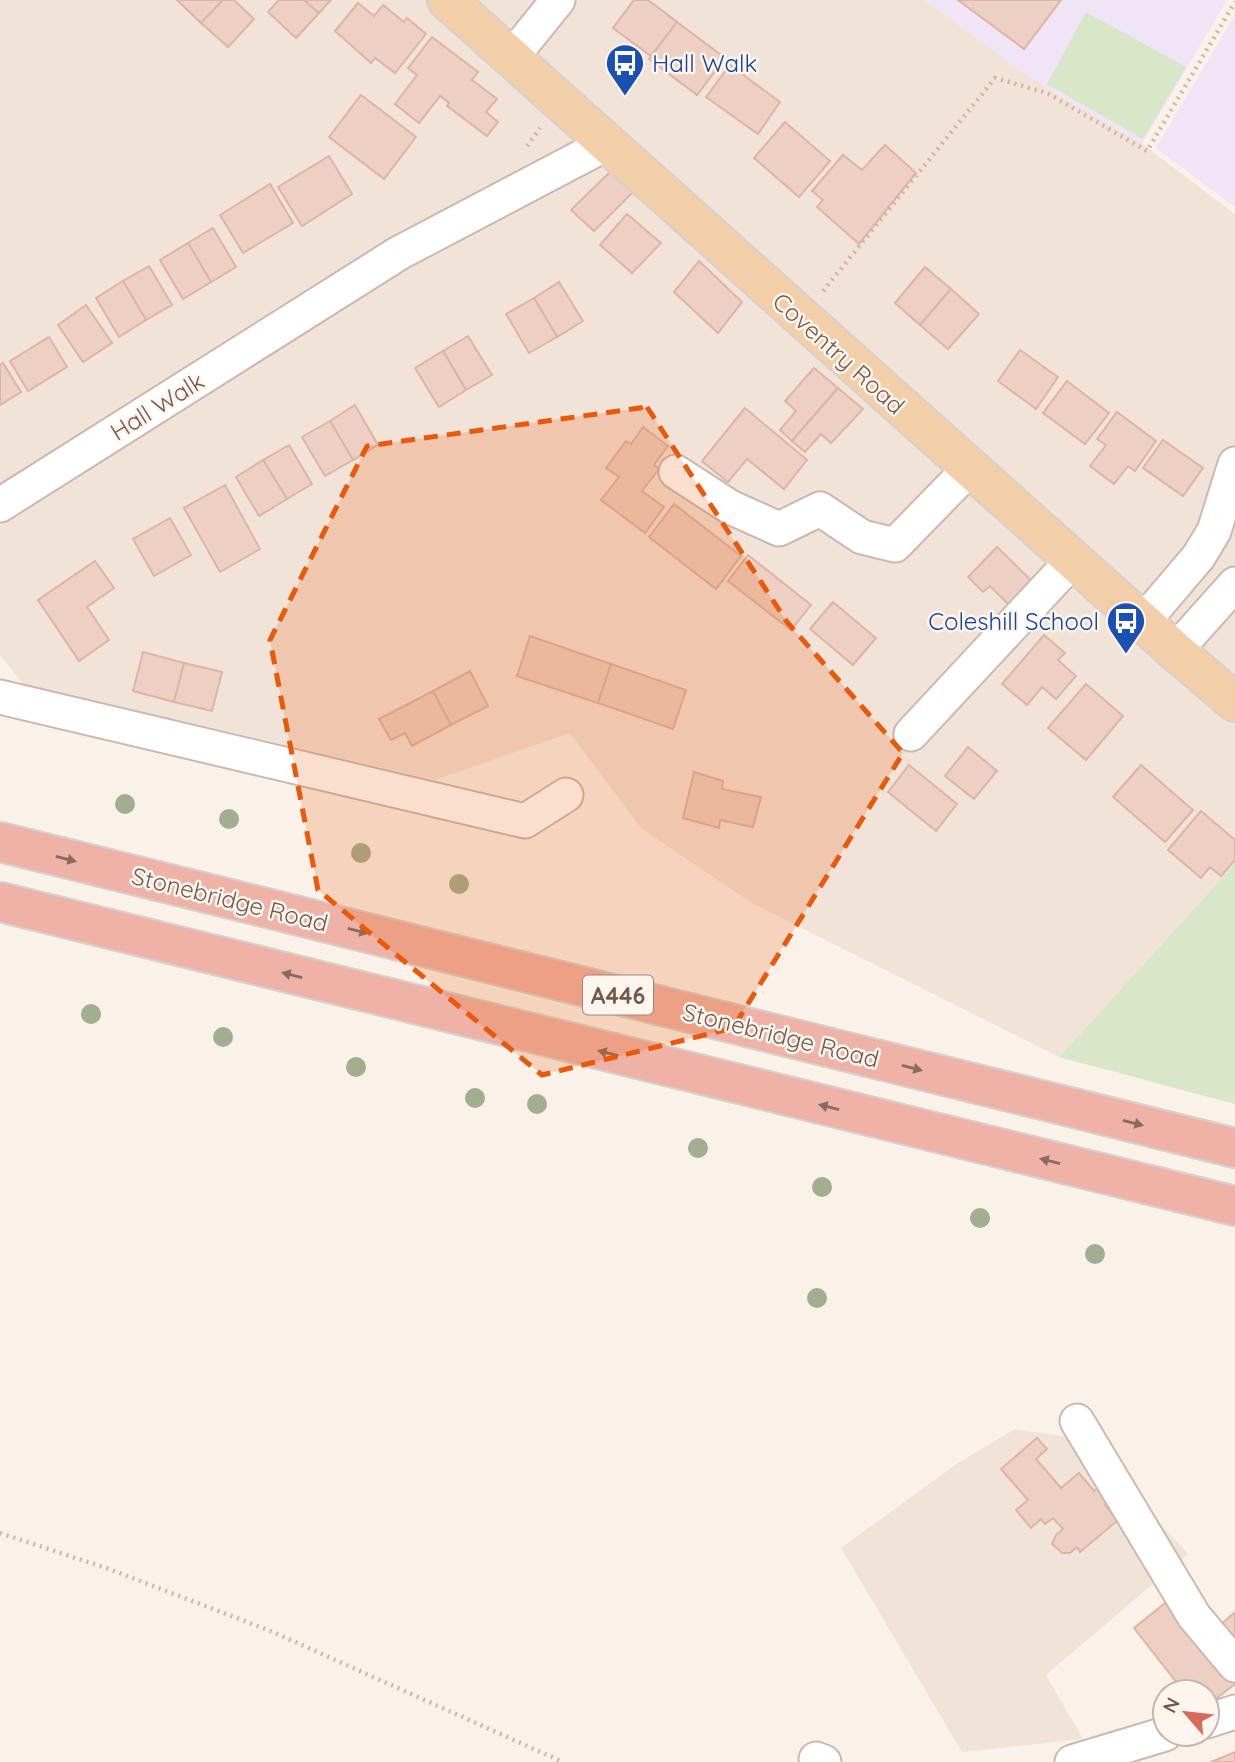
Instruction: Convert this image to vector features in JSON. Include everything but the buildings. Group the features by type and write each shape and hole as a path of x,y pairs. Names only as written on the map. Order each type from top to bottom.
{"highway":[{"name":"Stonebridge Road","path":"0,842 1235,1148"},
{"name":"A446","path":"0,902 1235,1206"}],"main road":[{"name":"Coventry Road","path":"447,0 801,319 1235,702"}],"street":[{"path":"511,58 558,0"},
{"name":"Hall Walk","path":"0,505 399,253 608,143"},
{"path":"1143,622 1199,556 1214,531 1235,464"},
{"path":"676,472 730,507 779,529 820,509 862,537 895,545 970,468"},
{"path":"911,734 1073,560"},
{"path":"1175,651 1235,584"},
{"path":"0,697 525,821 566,795"},
{"path":"1077,1421 1194,1616 1235,1665"},
{"path":"1072,1762 1151,1738"}],"path":[{"path":"801,319 995,78 1047,93 1147,151 1235,2"},
{"path":"0,1533 109,1569 273,1632 564,1762"}],"highlighted area":[{"path":"647,407 787,622 903,753 733,1028 542,1075 318,890 270,640 367,446"}],"shaded area":[{"path":"0,0 925,0 1031,78 1142,144 1235,214 1235,864 1059,1057 752,903 642,829 570,733 435,780 23,684 0,655"},
{"path":"925,0 1227,0 1142,144 1031,78"},
{"path":"1235,15 1235,207 1156,148"},
{"path":"1015,1429 1082,1439 1188,1554 1046,1675 1083,1739 962,1752 841,1548 958,1463"}],"green space":[{"path":"1086,12 1186,67 1143,139 1047,84"},
{"path":"1235,864 1235,1104 1059,1057"}],"place":[{"name":"Hall Walk","path":"625,97"},
{"name":"Coleshill School","path":"1126,655"}]}
